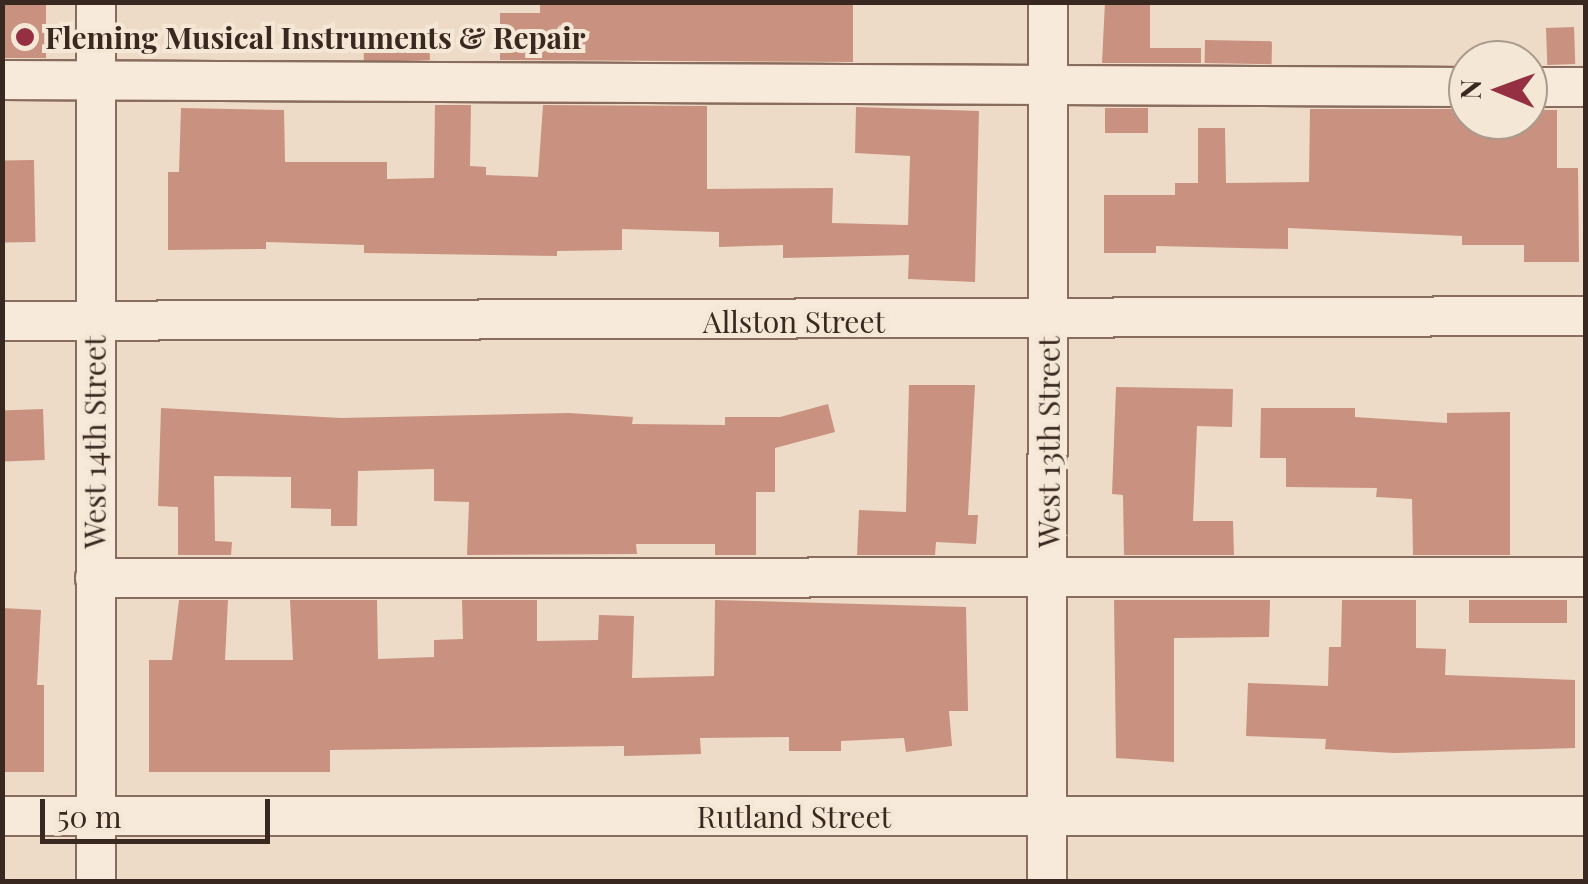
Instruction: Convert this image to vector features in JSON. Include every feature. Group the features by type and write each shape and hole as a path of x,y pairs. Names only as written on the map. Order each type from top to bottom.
{"street":[{"name":"West 14th Street","path":"96,2 96,882"},
{"name":"West 13th Street","path":"1047,882 1048,2"},
{"path":"2,80 1448,87"},
{"path":"1548,87 1581,87"},
{"name":"Allston Street","path":"2,322 1586,316"},
{"path":"95,578 1586,577"},
{"name":"Rutland Street","path":"2,816 1586,816"}],"building":[{"name":"Fleming Musical Instruments & Repair","path":"2,2 46,2 46,58 2,58"},
{"path":"853,2 853,62 500,60 500,13 540,13 540,5"},
{"path":"1105,2 1150,2 1150,48 1201,48 1201,63 1102,63"},
{"path":"1574,27 1575,64 1548,65 1546,28"},
{"path":"429,34 430,60 364,62 363,36"},
{"path":"1205,40 1272,41 1272,64 1205,63"},
{"path":"435,105 471,105 470,166 486,167 486,175 538,177 543,105 707,106 707,189 833,188 832,223 908,225 910,156 855,153 856,107 979,111 975,282 908,279 909,255 783,258 783,245 719,247 719,232 622,229 622,250 557,251 557,256 364,253 364,245 266,242 266,249 168,250 168,172 179,172 181,108 284,110 285,162 387,162 387,179 434,178"},
{"path":"1105,108 1148,108 1148,133 1105,133"},
{"path":"1310,109 1448,109 1448,140 1548,140 1548,110 1557,110 1557,168 1578,168 1579,262 1524,262 1524,245 1462,245 1462,236 1288,228 1288,249 1156,246 1156,253 1104,253 1104,195 1175,195 1175,183 1198,183 1198,128 1225,128 1226,183 1309,182"},
{"path":"34,160 35,242 3,243 2,161"},
{"path":"909,385 975,385 968,515 978,515 976,544 936,542 935,555 857,555 859,510 906,512"},
{"path":"1116,387 1233,389 1232,427 1197,426 1193,521 1233,521 1234,555 1124,555 1123,495 1112,494"},
{"path":"828,404 835,432 775,448 775,492 756,492 756,555 715,555 715,544 636,544 637,554 467,555 469,502 434,501 434,469 358,471 357,526 331,526 331,509 291,508 291,477 214,476 215,541 232,542 231,555 178,555 178,507 158,506 161,408 341,418 569,413 633,417 632,424 725,425 725,417 780,417"},
{"path":"1261,408 1355,408 1355,417 1447,423 1447,413 1510,412 1510,555 1413,555 1412,499 1376,497 1377,488 1286,487 1286,458 1260,458"},
{"path":"43,409 45,460 4,461 2,410"},
{"path":"179,600 228,600 225,660 293,660 290,600 377,600 378,659 434,657 434,640 463,639 462,600 537,600 537,641 598,640 599,615 634,616 632,678 714,676 715,600 966,607 968,711 949,711 952,746 906,752 904,738 841,741 841,751 789,751 789,737 700,738 701,754 624,756 624,746 330,750 330,772 149,772 149,660 172,660"},
{"path":"1114,600 1270,600 1269,637 1174,638 1174,762 1116,758"},
{"path":"1342,600 1416,600 1416,648 1446,649 1445,675 1575,680 1575,748 1394,753 1325,749 1326,739 1246,736 1248,683 1328,686 1329,647 1341,647"},
{"path":"1469,600 1567,600 1567,623 1469,623"},
{"path":"2,608 41,610 37,685 44,685 44,772 2,772"}],"place":[{"name":"Fleming Musical Instruments & Repair","path":"25,37"}]}
